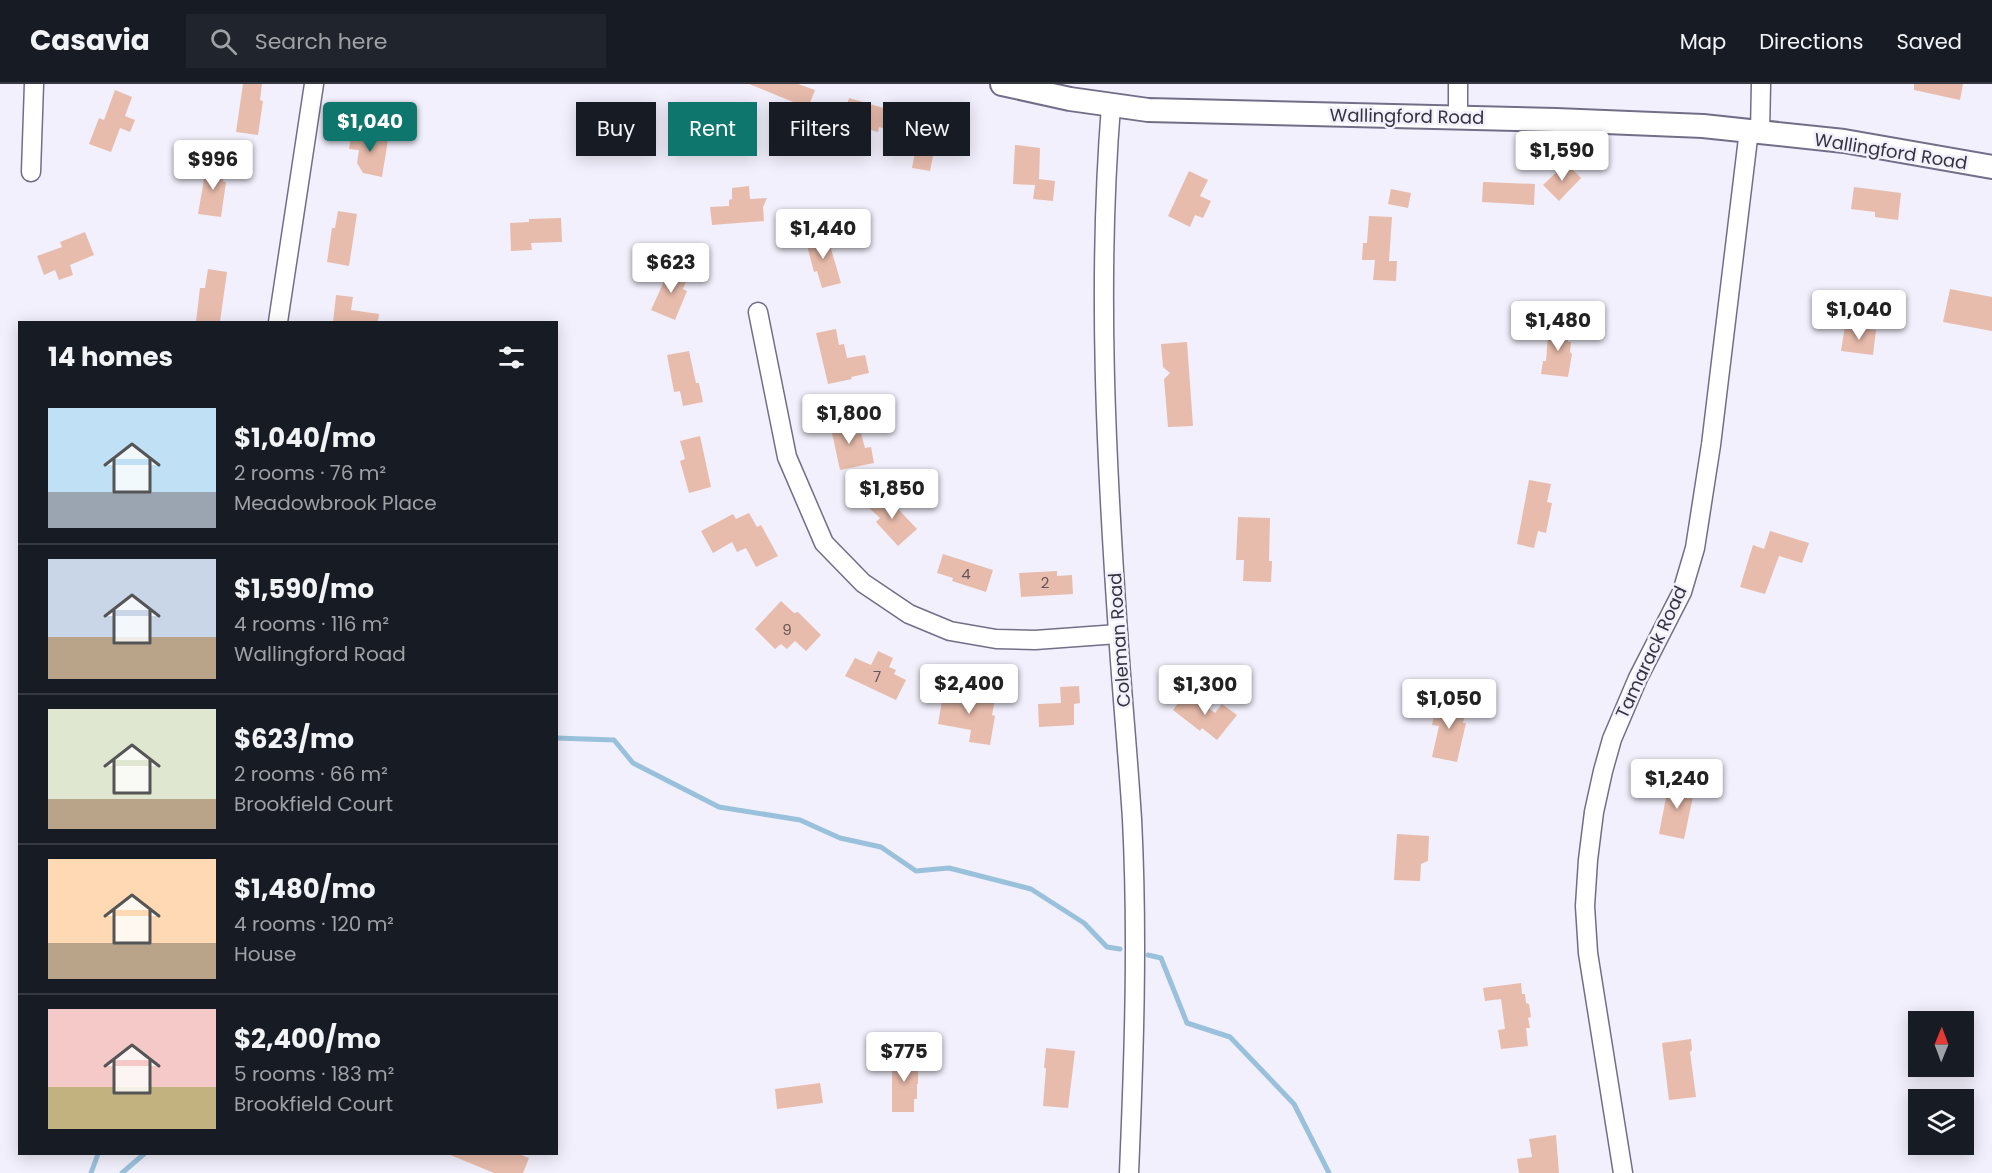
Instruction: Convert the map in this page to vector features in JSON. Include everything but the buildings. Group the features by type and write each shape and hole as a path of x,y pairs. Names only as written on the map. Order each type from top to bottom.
{"street":[{"path":"31,172 34,84"},
{"path":"278,321 314,84"},
{"name":"Wallingford Road","path":"1003,84 1111,106 1196,112 1651,123 1754,131 1844,141 1992,167"},
{"path":"1458,84 1458,117"},
{"name":"Tamarack Road","path":"1623,1173 1588,953 1585,906 1594,812 1603,771 1620,718 1682,592 1695,548 1761,84"},
{"name":"Coleman Road","path":"1111,106 1105,316 1109,481 1132,821 1134,997 1129,1173"},
{"path":"758,312 787,458 824,543 862,583 909,614 962,633 996,639 1035,640 1118,634"}],"waterway":[{"path":"558,738 614,740 633,763 719,807 800,820 840,838 881,847 916,871 949,868 1031,889 1084,923 1107,947 1120,949"},
{"path":"1148,955 1161,958 1187,1023 1230,1037 1294,1104 1329,1173"},
{"path":"91,1173 98,1155"},
{"path":"122,1173 143,1155"}]}
